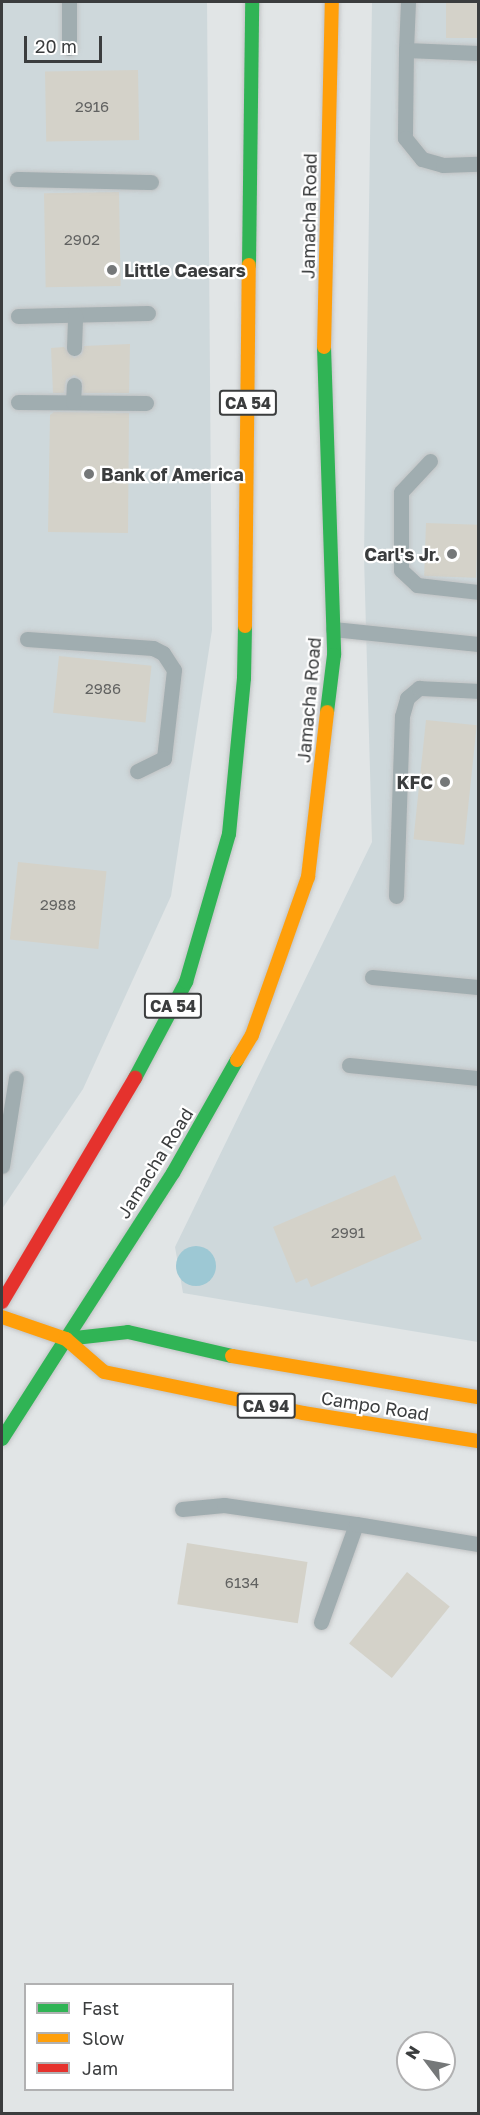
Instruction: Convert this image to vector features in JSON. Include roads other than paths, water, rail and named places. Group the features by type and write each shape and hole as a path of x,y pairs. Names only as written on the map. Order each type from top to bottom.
{"main road":[{"name":"CA 54","path":"2,1302 133,1082 186,982 229,834 244,678 252,2"},
{"name":"Jamacha Road","path":"66,1339 173,1173 252,1035 308,877 334,656 324,337 332,2"},
{"name":"Campo Road","path":"2,1317 66,1339 104,1372 303,1413 478,1441"},
{"name":"Campo Road","path":"66,1339 128,1332 252,1361 478,1397"},
{"path":"2,1439 66,1339"}],"lane":[{"path":"69,2 69,48"},
{"path":"408,2 405,138 422,159 444,165 478,164"},
{"path":"406,50 478,53"},
{"path":"17,179 151,182"},
{"path":"18,316 148,313"},
{"path":"74,348 75,315"},
{"path":"73,402 74,385"},
{"path":"18,402 146,403"},
{"path":"430,461 401,492 401,570 417,585 478,592"},
{"path":"333,629 478,644"},
{"path":"27,639 153,648 163,653 174,670 164,758 137,771"},
{"path":"396,896 402,716 407,699 419,688 478,692"},
{"path":"372,977 478,987"},
{"path":"350,1065 478,1078"},
{"path":"2,1166 16,1078"},
{"path":"182,1509 224,1504 478,1544"},
{"path":"321,1622 356,1524"}],"water":[{"path":"196,1246 204,1247 210,1252 215,1258 215,1274 210,1280 204,1285 196,1286 188,1285 182,1280 177,1274 176,1266 177,1258 182,1252 188,1247"}],"place":[{"name":"Little Caesars","path":"112,270"},
{"name":"Bank of America","path":"89,474"},
{"name":"Carl's Jr.","path":"452,554"},
{"name":"KFC","path":"445,782"}]}
